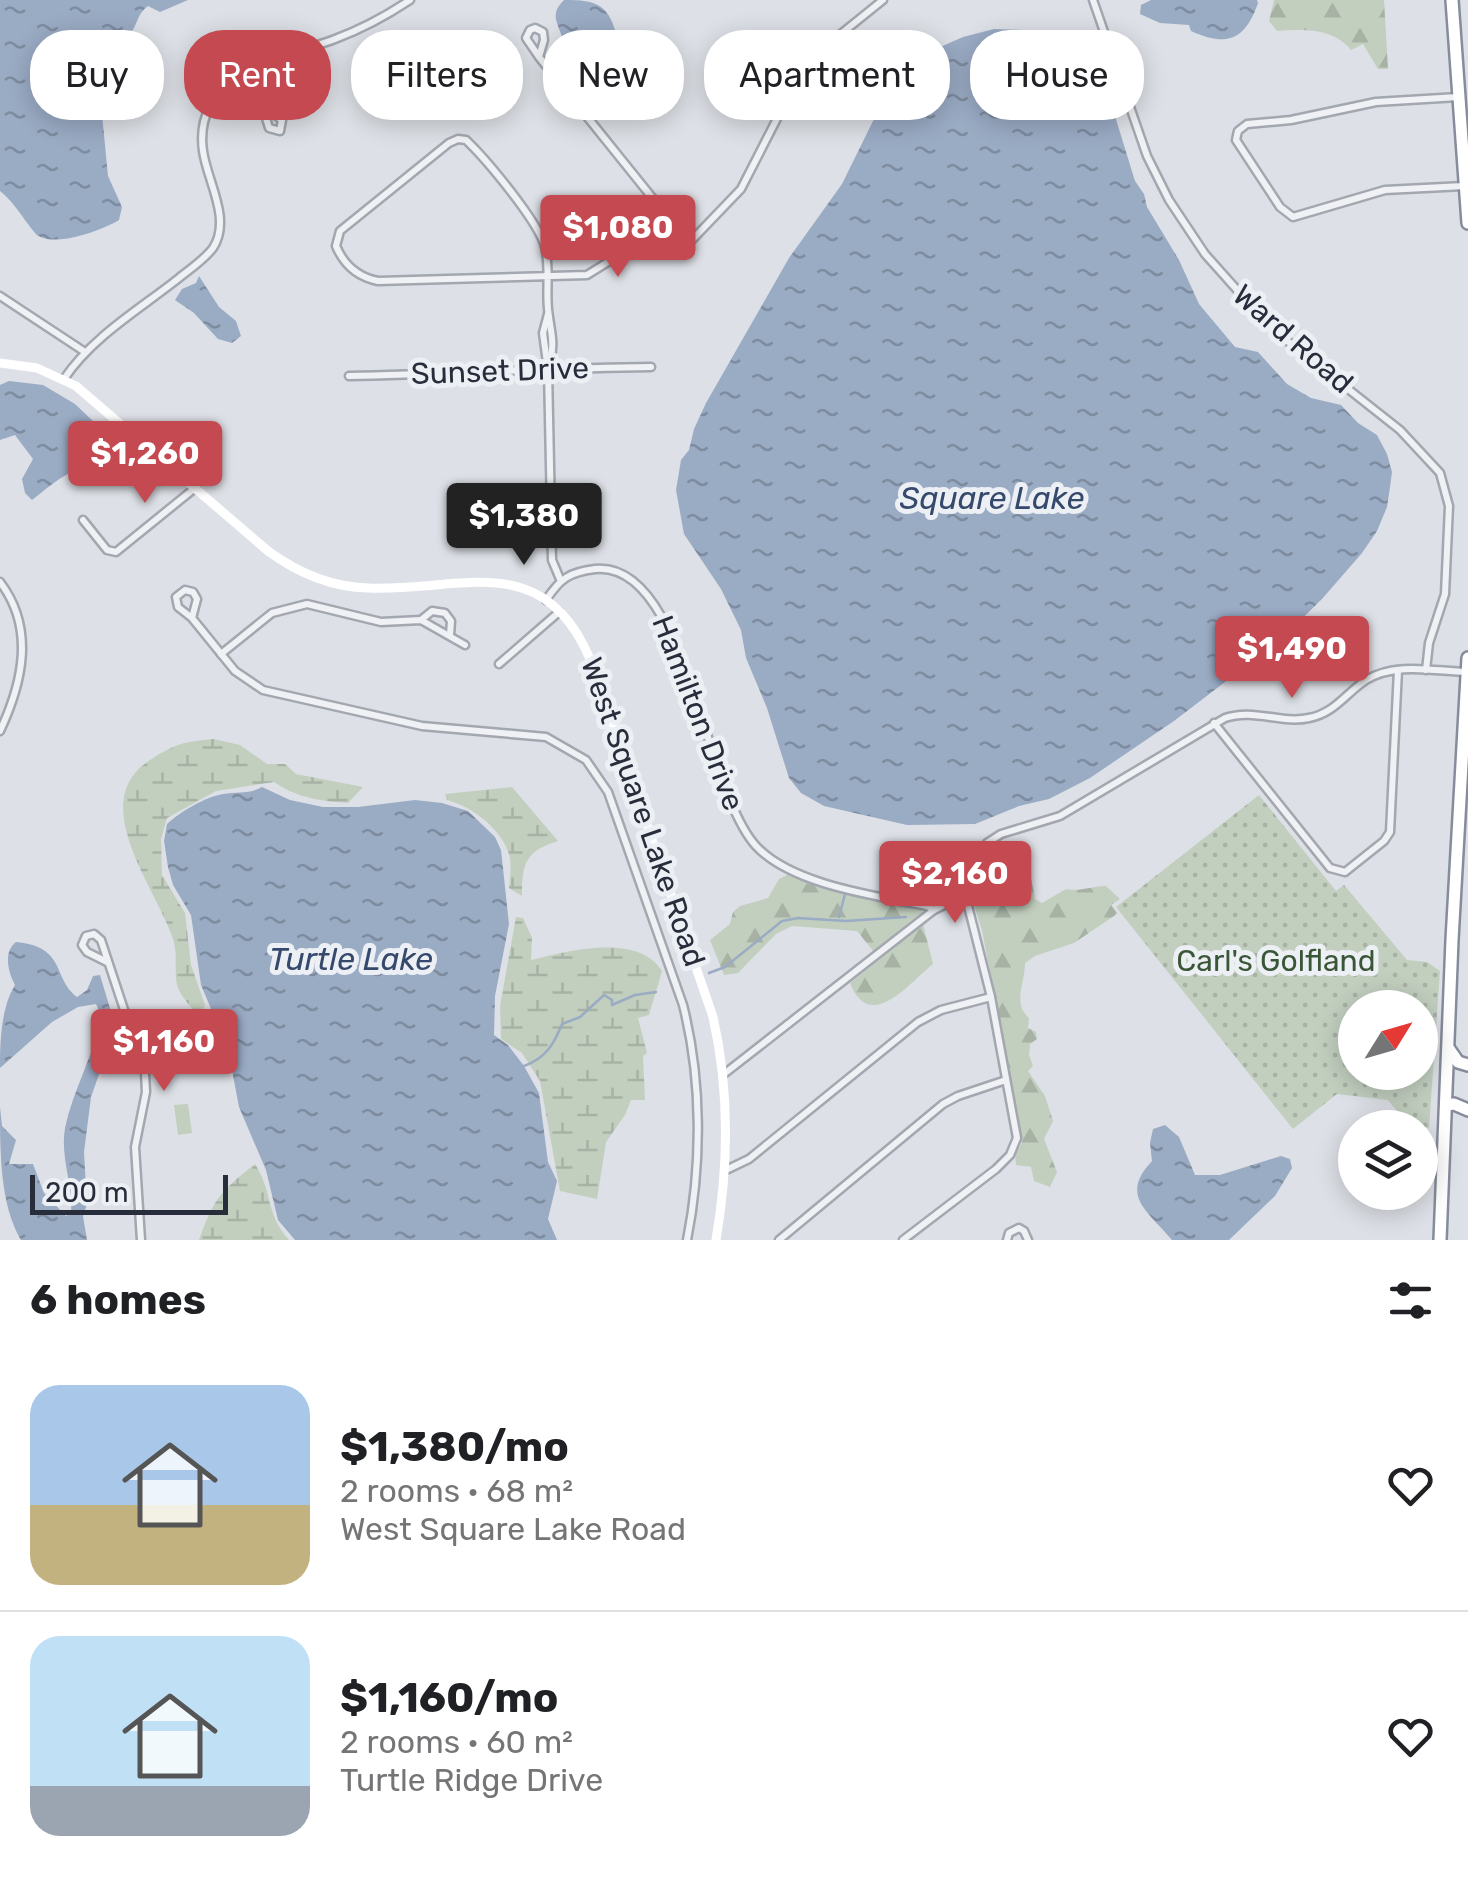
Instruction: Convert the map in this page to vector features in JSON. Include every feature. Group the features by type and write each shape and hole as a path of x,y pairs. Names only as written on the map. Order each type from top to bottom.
{"highway":[{"path":"1452,0 1468,223"},
{"path":"1441,1239 1449,1048 1462,877 1468,658"},
{"path":"1449,1048 1458,1062 1468,1065"},
{"path":"1446,1105 1468,1110"}],"street":[{"path":"331,40 365,27 410,0"},
{"path":"546,601 560,579 552,560 548,370 554,332 548,313 547,278 544,242 534,224 462,139 449,143 340,231 336,246 342,257 360,275 378,281 547,278 593,274 627,250 684,243 702,232 741,189 786,103 816,60 883,0"},
{"name":"Ward Road","path":"1094,0 1147,156 1195,241 1264,322 1400,430 1440,472 1449,506 1445,598 1429,644 1426,670"},
{"path":"539,57 684,243"},
{"path":"1459,96 1376,102 1290,120 1247,124 1238,131 1236,140 1280,207 1294,217 1386,190 1466,186"},
{"path":"64,379 85,352 191,268 214,245 220,230 219,214 204,161 206,120"},
{"path":"0,296 85,352"},
{"name":"West Square Lake Road","path":"0,363 38,368 64,379 280,560 321,580 373,588 487,580 515,586 546,601 578,634 707,993 724,1074 726,1170 716,1240"},
{"name":"Sunset Drive","path":"349,376 651,367"},
{"path":"83,520 108,550 116,552 195,488"},
{"name":"Hamilton Drive","path":"560,579 576,572 611,570 635,582 656,602 669,628 734,811 747,834 767,856 793,871 834,885 934,910"},
{"path":"0,582 20,618 23,653 0,731"},
{"path":"221,654 272,612 298,604 317,604 381,622 421,620 465,646"},
{"path":"421,620 432,611 444,613 451,621 450,635"},
{"path":"499,664 559,612"},
{"path":"192,618 242,677 271,692 422,726 539,736 572,749 595,770 608,792 692,1038 696,1155 687,1240"},
{"path":"1214,723 1332,870 1344,872 1390,832 1398,670"},
{"path":"903,1240 981,1182 1010,1155 1017,1138 991,996 966,894 970,869 987,844 1000,834 1060,816 1214,723 1248,712 1289,719 1314,717 1335,708 1368,679 1398,670 1468,672"},
{"path":"724,1074 934,910 966,894"},
{"path":"107,962 85,950 82,944 86,936 99,937 146,1078 135,1147 140,1240"},
{"path":"726,1170 749,1159 918,1022 941,1010 991,996"},
{"path":"778,1240 943,1104 1006,1080"},
{"path":"1007,1240 1009,1233 1018,1228 1027,1234 1028,1240"}],"green space":[{"path":"1274,0 1384,0 1388,69 1378,69 1363,44 1351,50 1327,34 1277,31 1269,21"},
{"path":"214,739 240,745 267,764 285,764 296,774 363,787 348,803 310,798 274,782 216,791 167,818 161,839 162,875 185,913 191,965 205,1005 199,1017 177,985 173,939 131,846 124,821 124,798 132,778 150,760 180,744"},
{"path":"512,787 558,841 538,849 528,860 522,896 509,888 510,858 499,835 475,813 447,800 445,794"},
{"name":"Carl's Golfland","path":"1259,795 1336,891 1344,885 1407,960 1427,962 1440,971 1438,1000 1438,990 1338,990 1338,1090 1432,1090 1430,1110 1396,1110 1388,1100 1337,1094 1293,1129 1116,907"},
{"path":"1020,852 1029,867 1035,899 1042,903 1066,889 1101,886 1120,899 1111,905 1117,913 1114,916 1074,943 1025,963 1021,1006 1029,1018 1028,1028 1036,1032 1037,1039 1030,1044 1033,1066 1028,1071 1045,1096 1053,1121 1044,1139 1057,1172 1050,1187 1034,1181 1031,1167 1016,1165 1015,1154 1022,1143 973,891 975,872 985,854 1005,858"},
{"path":"789,874 809,884 921,909 924,915 874,952 857,931 792,926 776,934 738,973 724,975 710,940 730,924 733,912 740,906 768,898 779,879"},
{"path":"516,917 523,918 532,938 531,960 582,949 619,948 651,959 662,971 649,1015 638,1018 647,1053 643,1056 645,1100 631,1100 606,1142 597,1199 560,1191 540,1081 522,1053 501,1039 500,1006"},
{"path":"923,924 933,964 891,999 868,1004 858,998 850,983"},
{"path":"188,1104 192,1133 178,1135 174,1105"},
{"path":"255,1164 276,1221 289,1240 199,1240 220,1196"}],"water":[{"path":"0,0 188,0 160,12 148,6 132,30 30,30 30,120 103,120 108,176 122,207 119,220 77,237 42,238 0,191"},
{"path":"564,0 594,3 606,12 615,30 559,30 556,15"},
{"path":"1151,0 1258,3 1240,33 1214,39 1191,31 1189,25 1160,23 1140,14 1141,5"},
{"name":"Square Lake","path":"970,35 970,120 1116,120 1135,181 1199,304 1235,347 1258,352 1287,384 1311,398 1341,405 1377,435 1392,472 1387,507 1377,531 1322,599 1280,640 1174,721 1090,778 1049,799 975,824 907,825 824,806 801,793 789,778 746,658 741,630 721,589 684,534 676,490 681,460 689,450 706,403 789,258 842,184 874,120 950,120 950,43"},
{"path":"199,276 219,307 236,321 241,336 232,343 218,339 194,313 175,300"},
{"path":"9,381 43,385 75,404 115,442 111,448 115,453 99,466 63,477 32,500 25,493 22,479 33,459 15,435 0,440 0,385"},
{"name":"Turtle Lake","path":"262,787 290,800 323,807 415,800 442,803 468,811 495,837 501,850 509,924 495,996 494,1035 508,1045 539,1093 548,1162 557,1181 548,1219 557,1240 295,1240 278,1220 266,1170 239,1107 228,1049 201,985 191,915 173,885 164,841 167,824 193,806 223,794"},
{"path":"16,942 44,950 77,997 87,990 93,976 100,975 112,1015 103,1063 91,1097 84,1152 87,1204 83,1216 87,1240 21,1240 9,1211 1,1160 0,1107 2,1126 16,1140 9,1164 33,1164 44,1193 66,1216 71,1213 65,1128 102,1017 96,1004 78,1007 52,1022 0,1068 4,1014 15,985 8,957"},
{"path":"1165,1125 1179,1137 1195,1175 1220,1175 1281,1156 1290,1159 1292,1168 1275,1196 1229,1240 1172,1240 1146,1211 1137,1194 1142,1173 1152,1161 1153,1129"}],"waterway":[{"path":"839,917 845,894"},
{"path":"709,973 725,967 782,921 906,917"},
{"path":"524,1066 548,1050 562,1024 580,1017 604,995 612,1000 612,1005 635,995 656,992"}]}
